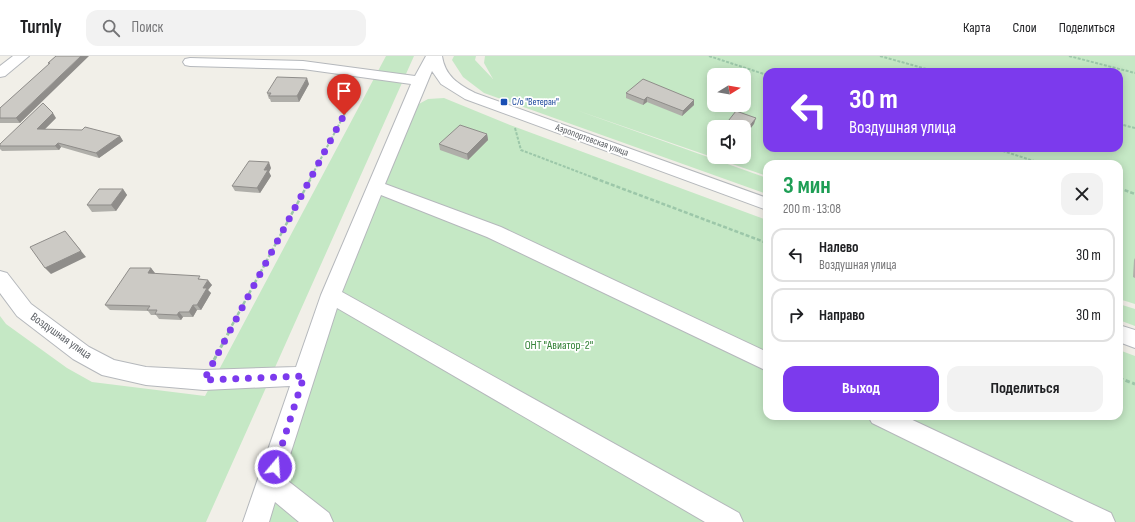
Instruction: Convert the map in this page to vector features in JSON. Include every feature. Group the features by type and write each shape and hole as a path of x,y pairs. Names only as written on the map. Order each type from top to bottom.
{"street":[{"path":"0,73 22,56"},
{"path":"256,522 331,295 419,81 434,56"},
{"name":"Аэропортовская улица","path":"434,56 436,67 449,85 470,96 763,203"},
{"path":"190,62 303,65 419,81"},
{"path":"375,186 494,232 763,360"},
{"name":"Воздушная улица","path":"0,278 24,310 82,353 110,368 146,376 204,380 304,376"},
{"path":"331,295 730,522"},
{"path":"1123,334 1135,339"},
{"path":"888,420 1102,522"},
{"path":"270,482 320,522"}],"path":[{"path":"709,56 763,74"},
{"path":"880,56 922,68"},
{"path":"1069,56 1116,68"},
{"path":"1123,70 1135,73"},
{"path":"204,380 366,73"},
{"path":"510,110 521,150 763,241"},
{"path":"1123,125 1135,128"},
{"path":"1006,152 1031,160"},
{"path":"1123,190 1135,194"},
{"path":"1123,380 1135,384"}],"green space":[{"path":"386,56 414,56 206,522 0,522 0,316 6,324 67,368 92,382 205,396"},
{"path":"454,56 476,56 475,60 493,79 484,63 485,56 1135,56 1135,304 1123,300 1123,160 763,160 763,175 732,164 751,164 751,120 707,120 707,155 576,110 707,157 707,164 728,164 763,177 763,193 484,93 463,77 452,60"},
{"name":"ОНТ \"Авиатор-2\"","path":"444,98 510,125 763,219 763,420 1123,420 1123,352 1135,356 1135,522 251,522 417,105 428,99"},
{"path":"1123,305 1135,309 1135,326 1123,322"}],"building":[{"path":"56,56 81,56 16,118 0,118 0,108"},
{"path":"277,77 307,78 297,96 269,96 271,93 267,93"},
{"path":"643,79 694,100 683,111 647,97 644,100 626,93"},
{"path":"43,103 53,113 37,129 82,130 85,127 120,136 96,153 58,143 55,146 0,146 0,144"},
{"path":"735,112 756,118 751,124 751,120 729,120"},
{"path":"460,125 487,134 467,154 439,144"},
{"path":"249,161 269,162 264,170 268,170 257,188 232,186"},
{"path":"99,189 123,189 111,205 87,205"},
{"path":"65,231 81,251 45,268 30,247"},
{"path":"130,268 151,268 148,273 200,276 198,279 208,280 203,288 207,288 197,305 193,305 189,312 179,312 177,315 155,314 157,310 147,310 150,306 105,305"}],"place":[{"name":"С/о \"Ветеран\"","path":"504,102"}],"route":[{"path":"275,467 304,376 204,380 220,347 344,115"}]}
